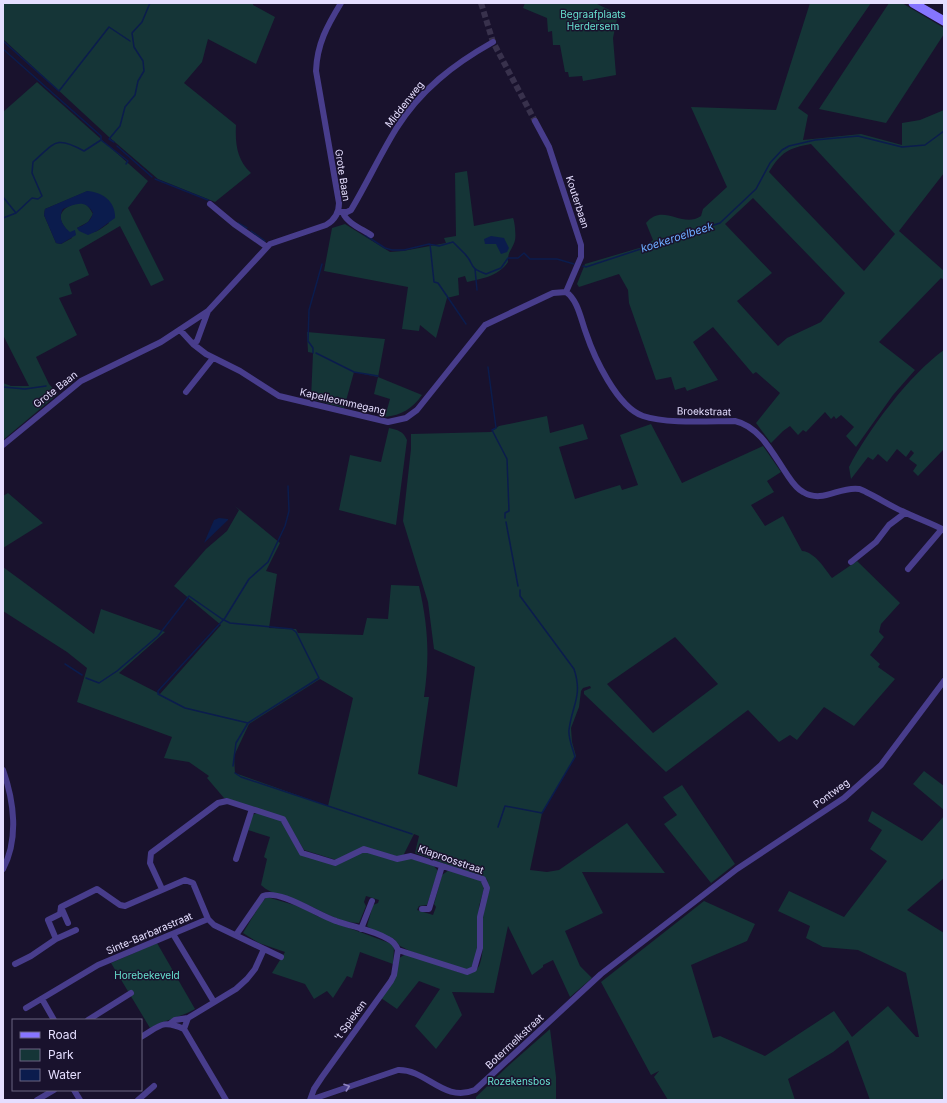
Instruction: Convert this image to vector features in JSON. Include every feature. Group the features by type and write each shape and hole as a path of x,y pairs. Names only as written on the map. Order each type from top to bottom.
{"street":[{"name":"Grote Baan","path":"3,445 81,381 181,331 208,311 267,247 275,242 326,225 340,213 316,66 316,54 322,38 341,3"},
{"path":"913,3 944,21"},
{"name":"Middenweg","path":"340,213 351,210 396,128 419,98 454,66 493,42"},
{"name":"Kouterbaan","path":"535,121 549,147 581,245 581,257 566,292"},
{"path":"210,204 234,224 267,247"},
{"path":"340,213 371,234"},
{"name":"Kapelleommegang","path":"181,331 193,344 212,358 240,371 279,396 382,421 394,422 406,418 417,410 485,325 553,293 566,292"},
{"name":"Broekstraat","path":"566,292 574,300 589,343 600,365 625,404 633,411 642,416 658,419 735,421 744,423 757,433 793,483 801,491 810,496 821,497 849,490 862,490 905,513 943,530 908,569"},
{"name":"Grote Baan","path":"193,344 197,341 208,311"},
{"path":"186,392 212,358"},
{"path":"851,562 876,542 889,525 905,513"},
{"name":"Pontweg","path":"704,894 778,841 844,798 863,782 880,765 944,681"},
{"path":"3,770 14,813 10,850 3,869"},
{"name":"Klaproosstraat","path":"162,889 150,863 151,853 218,803 227,801 283,819 302,853 335,863 364,849 397,859 411,856 483,879 487,888 480,917 480,948 474,969 464,972 398,950 390,940 321,916 304,905 266,894 263,896 236,935"},
{"path":"236,859 252,809"},
{"path":"422,909 429,909 442,866"},
{"path":"61,907 97,889 120,905 125,906 185,880 193,883 208,919"},
{"name":"Botermelkstraat","path":"310,1100 398,1070 416,1073 442,1091 458,1097 471,1095 601,974 704,894"},
{"path":"361,929 372,901"},
{"path":"61,907 68,923"},
{"path":"56,939 48,920 60,914 61,907"},
{"name":"Sinte-Barbarastraat","path":"26,1008 98,965 208,919 214,925 281,957"},
{"path":"15,964 31,956 56,939 76,930"},
{"path":"173,934 214,1002"},
{"path":"142,1036 165,1024 171,1023 175,1020 188,1018 236,989 255,969 264,949"},
{"name":"'t Spieken","path":"310,1100 312,1093 322,1077 391,981 394,975 398,950"},
{"path":"90,1019 132,993"},
{"path":"42,999 53,1019"},
{"path":"184,1029 188,1018"},
{"path":"171,1023 184,1029 226,1100"},
{"path":"138,1100 154,1086"},
{"path":"37,1100 52,1091"},
{"path":"75,1091 80,1100"}],"green space":[{"path":"3,3 253,3 253,5 275,17 256,64 208,39 202,62 184,83 236,125 238,151 243,163 251,173 215,202 158,179 109,137 3,39"},
{"name":"Begraafplaats Herdersem","path":"525,3 595,3 618,14 613,38 616,75 583,81 582,76 569,77 568,72 565,72 560,45 553,45 552,31 548,32 547,18 523,8"},
{"path":"810,3 871,3 798,108 808,115 803,140 861,134 902,145 902,123 920,120 944,110 944,173 899,231 944,271 944,280 941,278 879,342 915,370 893,395 856,447 846,436 854,427 841,415 836,419 834,416 831,419 825,412 806,432 803,430 798,435 790,426 771,443 756,423 780,393 756,372 753,374 713,327 693,342 718,380 687,391 685,387 675,390 671,377 656,380 629,303 628,290 619,274 579,287 577,284 585,264 646,246 653,240 646,223 652,217 666,215 687,220 694,219 701,216 703,209 727,187 691,107 776,110","holes":["811,144 895,234 864,271 769,172 773,165 786,152 797,147","753,198 845,293 821,322 787,338 778,346 737,301 772,273 725,224"]},
{"path":"889,3 902,3 944,28 944,34 886,123 819,109"},
{"path":"37,82 148,181 128,208 164,280 151,286 120,226 79,250 89,275 69,284 72,294 59,298 77,335 36,357 49,384 58,394 3,440 3,383 11,386 29,386 3,335 3,112","holes":["88,191 109,223 101,229 86,233 77,228 88,222 93,214 85,204 78,203 71,205 64,210 61,220 72,238 61,244 56,243 44,215 45,209"]},
{"path":"467,171 474,226 513,218 515,240 508,256 508,262 500,271 478,280 467,282 465,276 458,278 459,295 447,298 436,338 420,325 419,331 402,329 408,287 324,271 332,228 345,224 390,252 446,243 444,238 456,236 455,173"},
{"path":"307,332 385,339 378,377 354,372 344,408 311,399 313,353 308,352"},
{"path":"944,350 944,449 918,476 913,471 917,465 909,459 914,453 911,450 906,457 897,449 887,462 878,454 873,460 868,457 851,479 849,467 878,420 917,373"},
{"path":"378,377 422,395 410,408 402,413 385,417 390,399 374,394"},
{"path":"547,416 550,433 583,424 588,439 559,447 575,499 620,485 622,490 638,485 620,435 651,424 682,483 763,446 781,472 767,481 774,492 751,505 765,526 783,516 802,551 811,554 832,578 857,561 900,603 881,624 879,632 884,637 870,655 880,664 878,667 895,679 854,726 824,707 797,740 790,735 779,742 748,710 666,772 584,694 584,691 591,688 590,686 583,688 581,691 579,707 571,728 572,742 576,756 542,813 530,870 547,872 559,870 627,823 665,873 582,872 603,913 565,931 580,966 592,978 570,997 553,960 543,965 543,967 532,975 508,926 494,993 452,992 462,1015 436,1049 415,1026 440,989 419,981 397,1009 381,998 399,958 406,954 464,974 473,972 478,968 483,948 483,914 488,890 487,879 415,853 419,836 414,834 403,856 396,857 372,849 336,860 304,850 284,817 224,798 207,778 209,776 189,762 164,758 172,737 77,702 87,668 67,652 3,611 3,567 94,634 101,609 165,632 119,673 160,694 221,625 174,586 206,549 227,531 239,510 235,506 280,543 266,571 277,574 269,628 296,629 298,633 363,635 367,618 388,619 391,585 419,586 427,641 427,668 424,697 429,697 418,774 457,787 475,667 434,649 428,602 403,521 411,449 411,434 491,432 499,426","holes":["675,637 718,684 653,733 607,684","320,679 353,698 328,806 235,773 234,756 249,724"]},
{"path":"389,428 400,431 407,440 396,525 339,510 350,455 381,462"},
{"path":"8,493 43,523 3,548 3,496"},
{"path":"924,771 944,786 944,810 913,784"},
{"path":"682,785 735,864 711,883 664,824 677,815 663,797"},
{"path":"872,811 922,841 944,816 944,878 907,910 944,933 944,1100 870,1100 848,1040 833,1052 788,1079 795,1100 668,1100 654,1077 659,1071 651,1075 601,982 704,901 755,924 747,941 691,965 713,1038 720,1036 765,1056 834,1011 852,1037 888,1006 916,1037 919,1037 906,973 858,950 823,947 806,938 810,926 778,911 789,891 844,917 887,861 870,849 882,830 868,821"},
{"path":"257,813 281,820 297,849 332,864 362,853 369,852 409,858 434,866 438,871 427,905 419,906 417,910 433,915 436,907 434,904 442,875 449,870 481,881 484,889 479,906 478,949 473,966 467,970 458,968 410,951 400,946 394,939 372,930 367,926 373,905 378,903 379,900 366,896 364,902 366,906 359,923 338,919 304,903 275,894 265,888 261,885 267,859 264,857 270,837 248,830 252,815"},
{"path":"267,897 301,907 317,916 392,944 394,948 393,964 360,952 352,978 347,976 333,998 327,991 314,999 305,984 272,973 285,952 259,943 243,933 261,903"},
{"name":"Horebekeveld","path":"157,943 195,1009 150,1028 111,963"},
{"name":"Rozekensbos","path":"550,1029 556,1077 556,1100 476,1100 476,1097 507,1067"}],"water":[{"path":"87,191 98,193 107,199 113,207 115,218 97,231 88,235 79,231 77,228 91,219 93,213 90,209 83,204 80,204 63,209 61,218 63,224 70,232 75,230 76,235 61,244 56,243 44,215 45,209"},
{"path":"491,236 504,238 509,248 507,252 501,254 496,244 485,244 484,239"},
{"path":"219,518 228,520 204,543 214,520"}],"waterway":[{"path":"114,142 109,139 120,126 125,107 135,95 138,81 144,71 143,61 134,47 132,33 142,22 150,3"},
{"path":"3,41 59,91 109,27 130,41"},
{"path":"3,49 101,136 101,140 128,161 126,164"},
{"name":"koekeroelbeek","path":"583,266 586,267 720,223 756,189 770,163 782,150 789,146 815,140 858,136 902,147 925,145 944,131"},
{"path":"16,213 32,198 38,199 42,196 32,173 33,162 46,150 56,143 61,142 67,143 84,151 101,140"},
{"path":"117,146 152,177"},
{"path":"155,179 208,200"},
{"path":"3,197 16,213 3,218"},
{"path":"238,223 247,228"},
{"path":"251,231 265,241"},
{"name":"koekeroelbeek","path":"365,235 385,248 392,250 404,250 429,244 439,246 453,242 465,254 476,270 486,274 501,268 508,258 518,258 524,253 530,259 557,259 574,264"},
{"path":"430,244 434,282 438,283 466,324"},
{"path":"313,353 313,348 308,341 309,310 322,264"},
{"path":"475,269 477,290"},
{"path":"316,353 354,372 378,376"},
{"path":"488,367 496,428 492,430 507,459 509,511 505,513 505,518"},
{"path":"3,387 25,389 46,386"},
{"path":"233,766 236,743 248,723 185,708 158,694 158,691 225,618 249,579 268,562 285,526 289,511 288,486"},
{"path":"506,522 518,586"},
{"path":"498,827 505,806 542,813 575,757 569,733 570,721 577,694 574,669 520,596 520,590"},
{"path":"86,678 99,683 117,671 158,636 189,596 230,623 292,629 296,632 319,678 248,723"},
{"path":"65,664 82,675"},
{"path":"235,773 241,777 412,834"}],"tunnel":[{"path":"481,3 493,42 535,121"}]}
